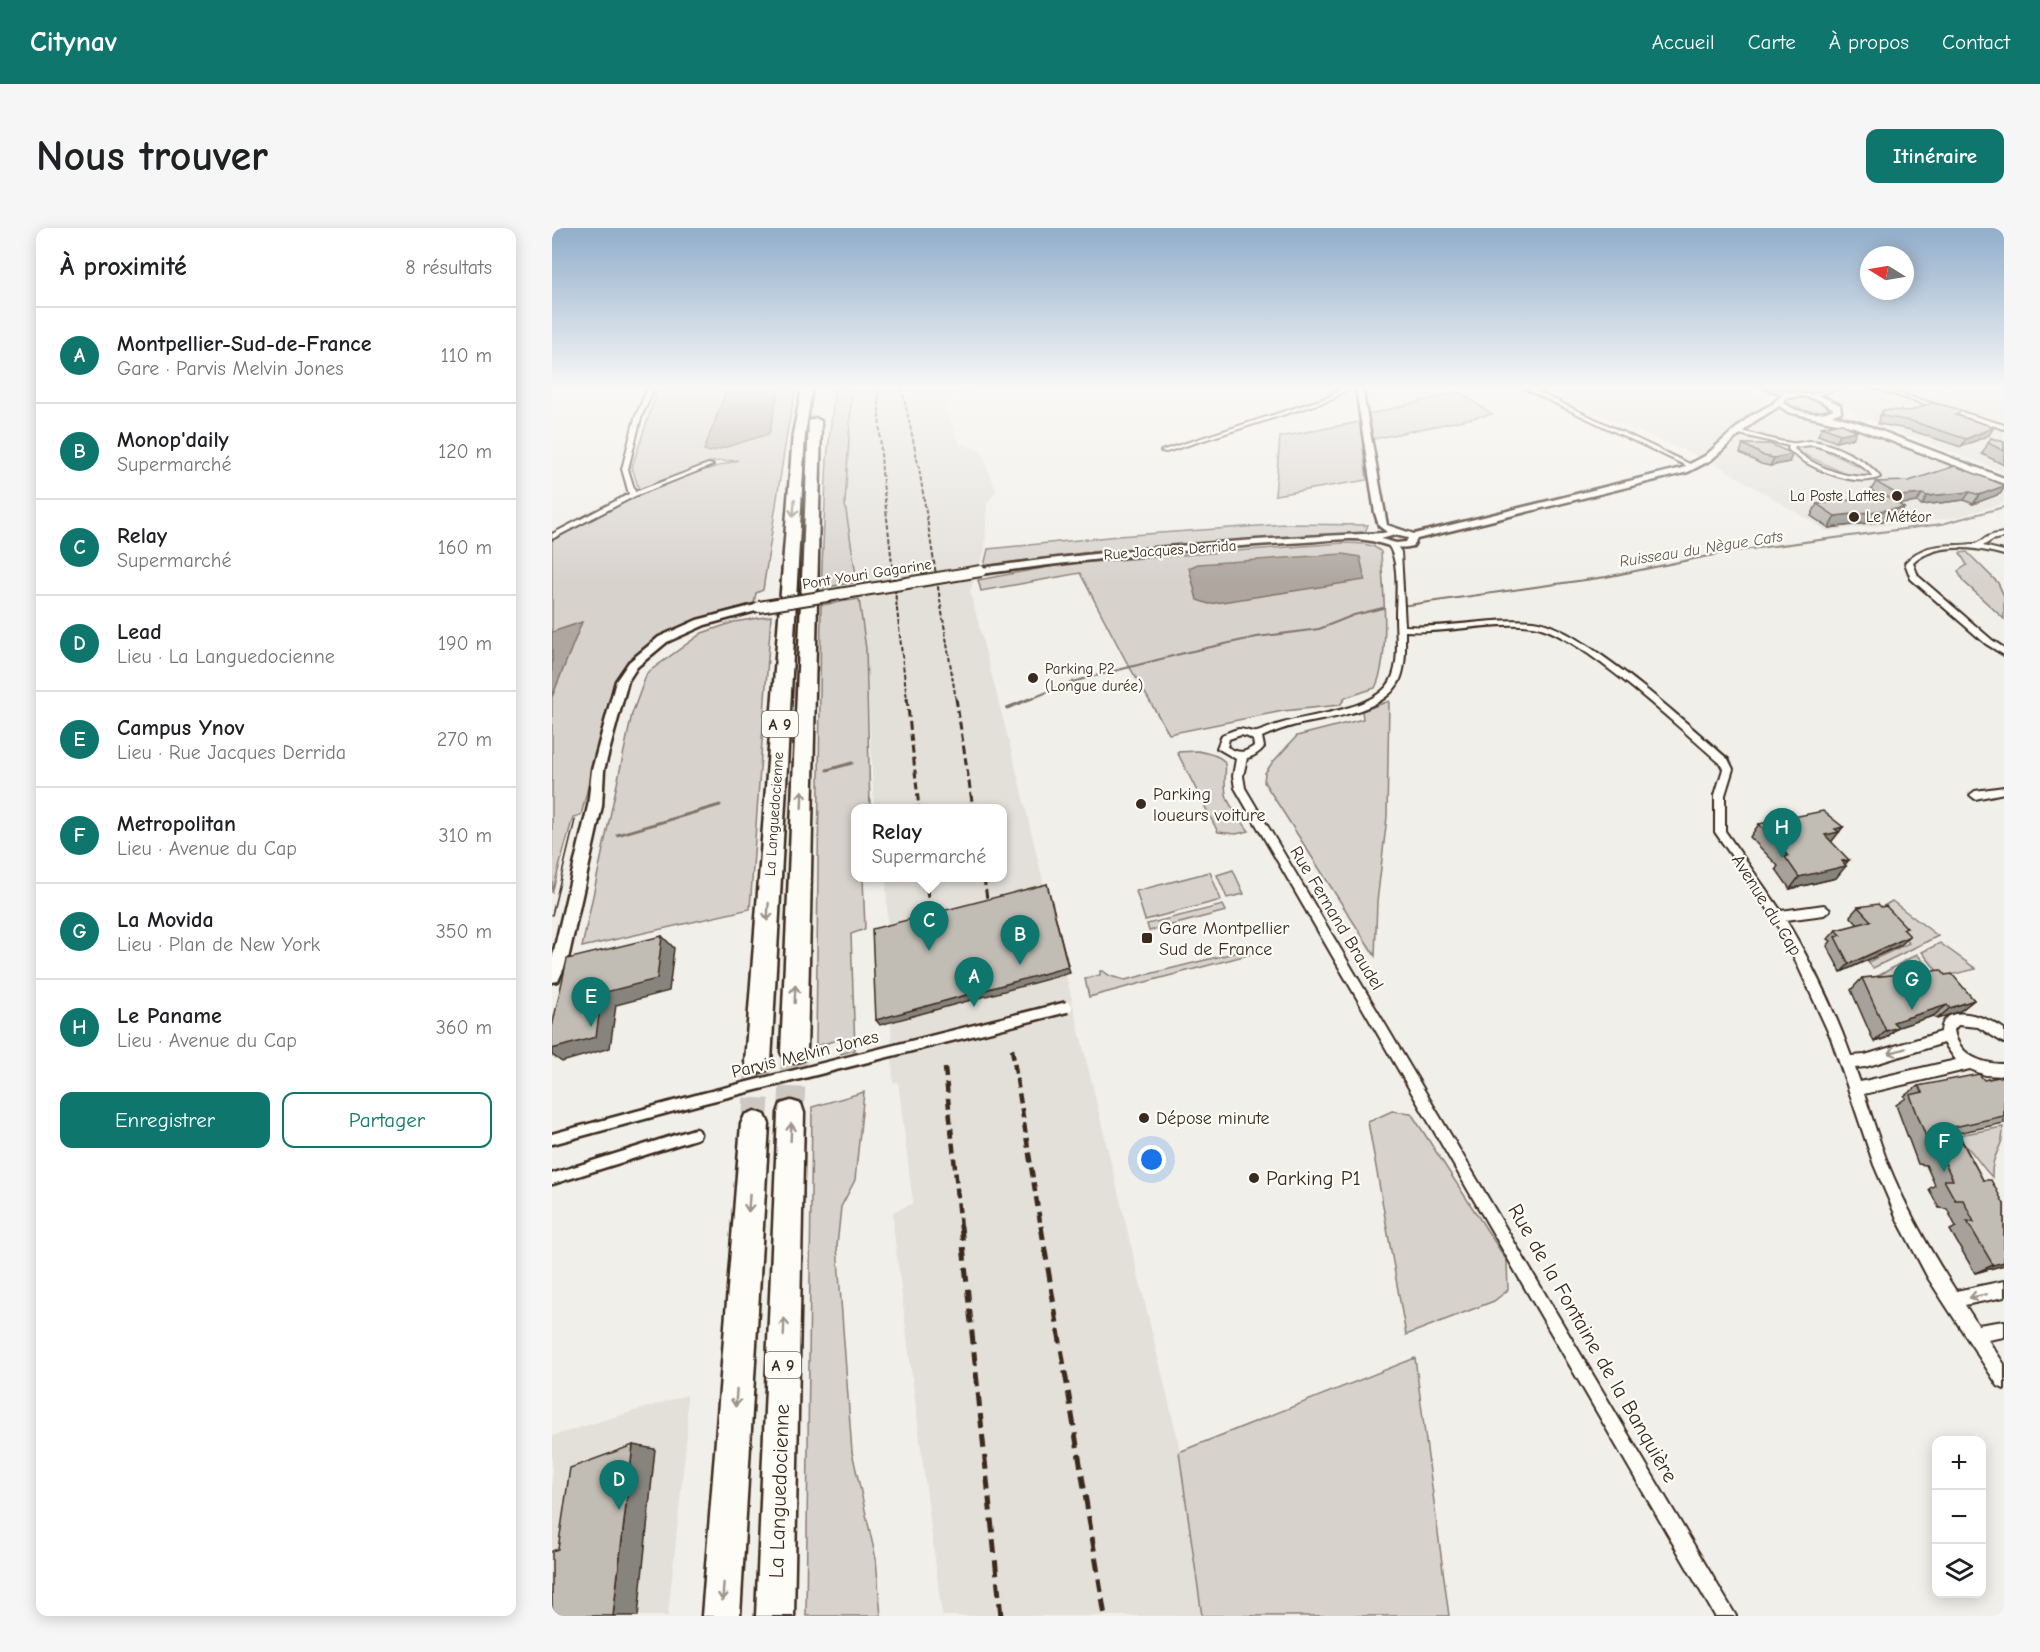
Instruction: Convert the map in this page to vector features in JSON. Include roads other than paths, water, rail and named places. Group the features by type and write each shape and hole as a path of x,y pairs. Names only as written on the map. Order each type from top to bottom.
{"highway":[{"name":"La Languedocienne","path":"758,1062 798,453"},
{"name":"La Languedocienne","path":"794,1052 813,453"},
{"name":"La Languedocienne","path":"774,1616 791,1113"},
{"name":"A 9","path":"721,1616 755,1124"}],"main road":[{"path":"1931,453 2004,481"}],"street":[{"path":"629,453 625,469 633,495"},
{"path":"1369,453 1383,526 1394,532 1410,535 1668,476 1694,467 1714,453"},
{"path":"1664,453 1694,467"},
{"path":"1795,453 1840,476 1859,480 1877,477 1870,468 1838,453"},
{"path":"552,537 633,495 710,465"},
{"path":"1255,736 1285,725 1351,709 1381,696 1390,689 1399,671 1399,628 1392,544 1394,532"},
{"path":"1392,544 1410,544 1410,535"},
{"path":"1978,546 1990,538 2004,536"},
{"name":"Rue Jacques Derrida","path":"981,570 1114,554 1360,537 1392,544"},
{"path":"2004,553 1978,546 1944,548 1918,553 1909,563 1910,572 1982,637 2004,652"},
{"name":"Pont Youri Gagarine","path":"552,975 560,959 595,806 596,782 623,679 639,659 679,632 711,619 759,607 981,570"},
{"name":"Avenue du Cap","path":"1399,628 1426,631 1534,623 1553,628 1640,691 1724,761 1728,769 1720,795 1720,832 1779,916 1820,997 1847,1062 1881,1165 1904,1215 1951,1300 2004,1380"},
{"path":"1245,732 1255,736 1259,743 1257,750 1242,756 1225,752 1222,741 1234,733 1245,732"},
{"name":"Rue Fernand Braudel","path":"1242,756 1238,776 1240,788 1420,1093"},
{"path":"1975,795 2004,790"},
{"path":"1779,916 1824,910"},
{"name":"Parvis Melvin Jones","path":"552,1139 1067,1006"},
{"path":"2004,1037 1989,1025 1970,1019 1954,1020 1947,1029 1947,1036 1955,1051 1971,1063 1988,1070 2004,1070"},
{"path":"1847,1062 1865,1061 1947,1036"},
{"path":"1856,1089 1971,1063"},
{"name":"Rue de la Fontaine de la Banquière","path":"1420,1093 1726,1616"},
{"path":"552,1179 695,1134"},
{"path":"1951,1300 2004,1289"},
{"path":"1973,1334 2004,1329"}],"waterway":[{"name":"Ruisseau du Nègue Cats","path":"1401,606 1606,577 1728,552 1942,524 2004,507"},
{"name":"Ruisseau du Nègue Cats","path":"1028,700 1072,682 1257,637 1319,629 1354,615 1383,608"},
{"name":"Ruisseau du Nègue Cats","path":"1007,708 1032,698"},
{"name":"Ruisseau du Nègue Cats","path":"827,770 852,763"},
{"name":"Ruisseau du Nègue Cats","path":"617,835 720,805"}],"tunnel":[{"path":"791,1113 794,1052"},
{"path":"755,1124 758,1062"}],"tram line":[{"path":"552,915 575,820"}],"railway":[{"path":"881,453 907,700"},
{"path":"916,453 956,700"},
{"path":"907,698 919,804"},
{"path":"956,698 972,804"},
{"path":"926,882 930,921"},
{"path":"985,882 988,906"},
{"path":"1012,1049 1041,1228"},
{"path":"945,1068 961,1228"},
{"path":"961,1226 1001,1616"},
{"path":"1041,1226 1105,1616"}],"place":[{"name":"La Poste Lattes","path":"1897,496"},
{"name":"Le Météor","path":"1854,517"},
{"name":"Parking P2 (Longue durée)","path":"1033,678"},
{"name":"Parking loueurs voiture","path":"1141,804"},
{"name":"Le Paname","path":"1782,858"},
{"name":"Gare Montpellier Sud de France","path":"1147,938"},
{"name":"Relay","path":"929,951"},
{"name":"Monop'daily","path":"1020,965"},
{"name":"Montpellier-Sud-de-France","path":"974,1007"},
{"name":"La Movida","path":"1912,1010"},
{"name":"Campus Ynov","path":"591,1027"},
{"name":"Dépose minute","path":"1144,1118"},
{"name":"Metropolitan","path":"1944,1172"},
{"name":"Parking P1","path":"1254,1178"},
{"name":"Lead","path":"619,1510"}]}
